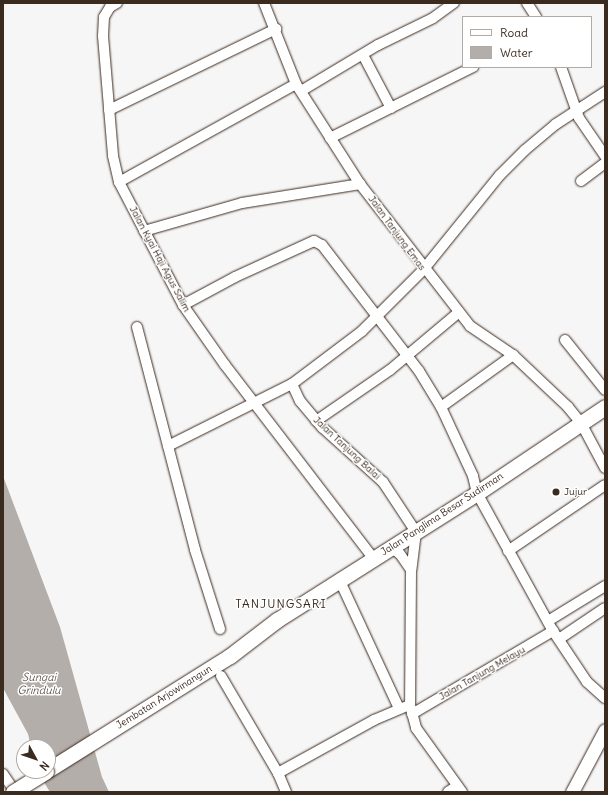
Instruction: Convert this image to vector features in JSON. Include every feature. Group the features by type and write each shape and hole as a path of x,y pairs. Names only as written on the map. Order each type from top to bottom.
{"highway":[{"name":"Jalan Panglima Besar Sudirman","path":"277,620 339,579 477,493 605,407"},
{"name":"Jembatan Arjowinangun","path":"56,764 230,656 277,620"},
{"name":"Jembatan Arjowinangun","path":"8,785 24,779"}],"main road":[{"path":"572,792 605,730"}],"street":[{"name":"Jalan Kyai Haji Agus Salim","path":"117,3 110,7 104,24 108,110 113,156 119,182 183,305 225,364 373,558"},
{"name":"Jalan Tanjung Emas","path":"264,3 299,88 360,184 388,218 424,270 470,326 513,355 543,381 581,424 605,468"},
{"path":"119,182 433,18 454,3"},
{"path":"527,3 535,16"},
{"path":"108,110 276,29"},
{"path":"363,55 391,108"},
{"path":"330,138 471,68"},
{"path":"561,68 587,131 605,156"},
{"path":"168,446 257,404 292,384 362,331 424,270 500,175 545,133 605,92"},
{"path":"581,181 605,163"},
{"path":"144,231 242,203 360,184"},
{"path":"183,305 235,277 316,241 322,245 406,354 441,407 473,476 477,493 553,631 587,682 605,698"},
{"path":"316,421 359,393 459,312"},
{"path":"137,327 195,550 220,629"},
{"path":"565,340 605,390"},
{"path":"441,407 513,355"},
{"name":"Jalan Tanjung Balai","path":"292,384 300,401 316,421 382,482 416,532"},
{"path":"508,551 605,485"},
{"path":"416,532 411,570 411,710 416,728 459,789 448,792"},
{"path":"391,547 400,554 411,570"},
{"path":"339,579 399,708"},
{"path":"548,621 605,586"},
{"path":"559,640 605,608"},
{"name":"Jalan Tanjung Melayu","path":"278,773 399,708 411,710 553,631"},
{"path":"221,676 278,773 286,792"}],"water":[{"name":"Sungai Grindulu","path":"3,476 60,627 102,777 109,792 50,792 42,779 56,779 56,739 29,739 28,734 3,688"}],"place":[{"name":"Jujur","path":"556,492"}],"district":[{"name":"TANJUNGSARI","path":"281,604"}]}
